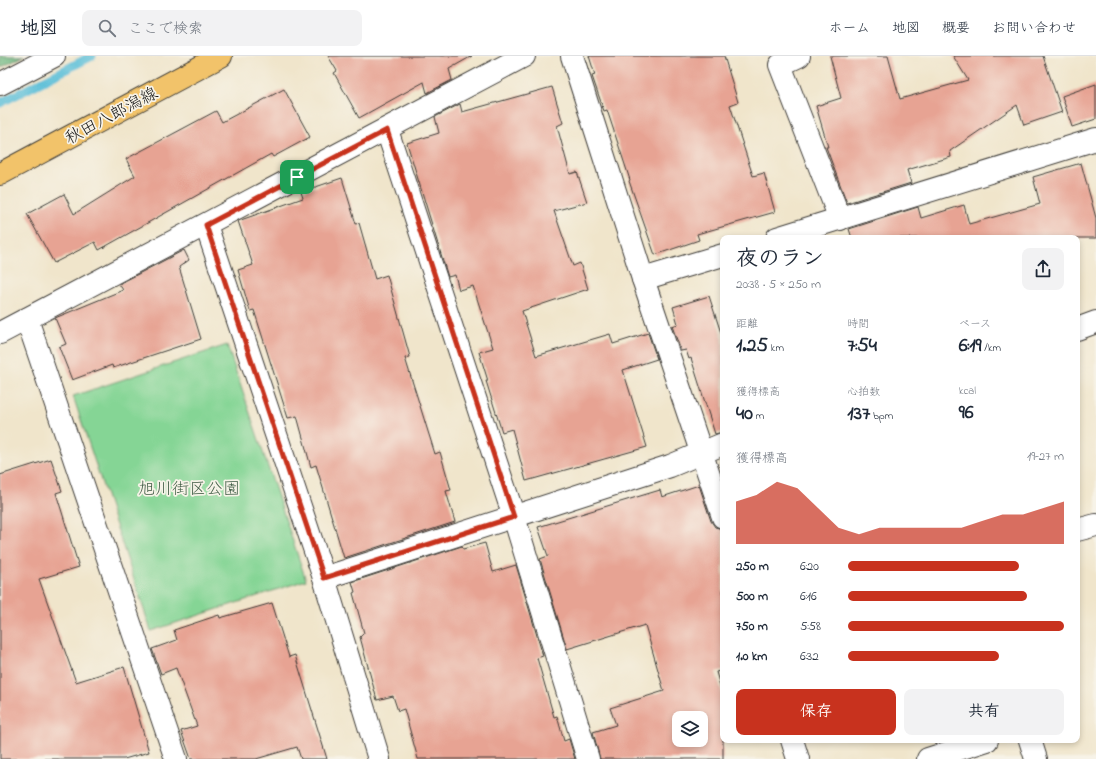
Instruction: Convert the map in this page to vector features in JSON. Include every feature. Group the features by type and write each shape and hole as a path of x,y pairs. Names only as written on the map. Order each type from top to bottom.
{"main road":[{"name":"秋田八郎潟線","path":"0,174 221,56"}],"street":[{"path":"0,84 54,56"},
{"path":"0,333 387,130 524,56"},
{"path":"572,56 643,279 720,508"},
{"path":"799,56 780,65 840,218"},
{"path":"387,130 514,517 588,759"},
{"path":"786,235 1096,139"},
{"path":"206,225 324,578 379,759"},
{"path":"643,279 720,256"},
{"path":"27,319 176,759"},
{"path":"1080,328 1096,322"},
{"path":"324,578 663,468 720,445"},
{"path":"1080,529 1096,525"},
{"path":"793,743 798,759"},
{"path":"928,759 978,743"},
{"path":"1031,743 1036,759"}],"green space":[{"path":"0,56 24,56 0,68"},
{"name":"旭川街区公園","path":"227,345 306,580 151,631 73,396"}],"building":[{"path":"328,56 472,56 449,69 452,80 427,93 424,82 359,118 334,73 337,71"},
{"path":"589,56 724,56 738,102 730,105 753,176 764,173 775,212 697,234 699,240 655,255 629,181 630,180 607,110 604,111 592,76 595,75"},
{"path":"830,56 888,56 900,99 968,80 953,56 1043,56 1062,112 1024,125 1017,105 950,151 951,157 907,170 911,183 847,203 826,147 828,147 816,106 841,98"},
{"path":"1096,84 1096,119 1072,127 1062,96"},
{"path":"552,87 563,123 557,126 570,174 577,172 587,202 554,211 573,266 580,263 588,289 522,311 536,356 610,334 613,344 648,333 657,359 623,370 647,447 526,481 512,429 502,432 486,381 488,381 479,352 493,348 473,286 459,290 455,275 448,277 407,143 439,133 435,117 460,104 462,112"},
{"path":"284,89 310,137 273,157 271,154 99,250 95,242 54,263 27,214 64,194 74,214 135,176 126,159 216,111 222,122"},
{"path":"1081,163 1096,218 1096,238 1080,238 1080,235 851,235 849,229 918,207 921,218 964,205 969,224 1040,204 1033,177"},
{"path":"342,178 356,224 359,223 375,279 387,275 410,357 405,358 435,454 440,452 451,490 446,491 455,522 344,558 316,465 311,467 297,416 288,418 254,310 250,311 238,270 253,265 238,221 303,198 301,192"},
{"path":"184,250 189,260 179,267 201,339 113,368 112,365 72,380 59,347 66,344 55,318 123,290 119,284"},
{"path":"709,296 720,330 720,433 715,434 691,358 689,359 686,350 681,351 672,326 678,324 673,307"},
{"path":"51,459 62,491 56,493 79,567 39,579 76,682 124,667 149,752 124,759 0,759 0,475"},
{"path":"699,485 711,521 715,527 720,528 720,671 716,672 720,686 720,743 723,743 723,759 600,759 593,732 616,725 610,708 664,691 645,625 567,649 540,559 548,556 538,527 660,490 662,497"},
{"path":"485,543 493,572 516,565 543,656 537,658 554,717 557,716 564,741 569,739 575,759 418,759 404,709 398,711 393,696 377,700 360,637 364,633 353,593 355,592 352,582 462,546 463,549"},
{"path":"272,603 289,657 295,655 327,759 301,759 297,747 256,759 191,759 181,731 197,726 176,668 161,674 152,649 177,640 174,630 219,615 220,618"}],"waterway":[{"path":"0,103 92,56"}],"route":[{"path":"387,130 514,517 324,578 206,225 297,177 387,130"}]}
